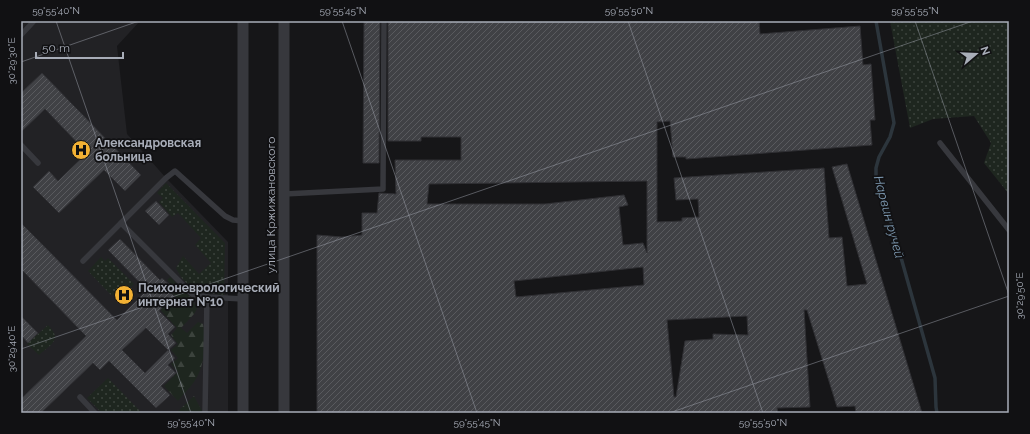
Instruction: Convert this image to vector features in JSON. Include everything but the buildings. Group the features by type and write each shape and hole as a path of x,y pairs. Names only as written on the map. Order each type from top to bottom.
{"street":[{"path":"243,21 243,413"},
{"name":"улица Кржижановского","path":"284,21 284,413"}],"lane":[{"path":"21,35 34,21"},
{"path":"284,194 382,189 384,21"},
{"path":"940,143 1009,230"},
{"path":"21,145 38,163"},
{"path":"82,261 166,178 175,171 225,216 233,220 243,221"},
{"path":"121,223 192,294 207,297 243,299"},
{"path":"205,413 207,297"},
{"path":"80,398 95,413"}],"shaded area":[{"path":"21,21 140,21 117,46 127,134 166,178 228,242 228,413 21,413"}],"green space":[{"path":"890,21 1009,21 1009,194 984,163 991,143 974,116 933,119 910,128"},
{"path":"166,183 225,243 224,295 208,293 196,289 185,282 180,276 176,268 183,256 199,274 211,263 195,245 201,238 178,213 172,217 159,202 163,198 157,193"},
{"path":"101,257 105,261 108,258 134,284 122,296 111,295 88,271"},
{"path":"170,277 190,297 197,309 181,328 187,333 198,322 203,324 204,331 204,354 198,376 178,401 164,386 178,372 171,364 178,358 171,350 178,344 171,335 177,328 157,306 165,298 171,303 176,297 171,291 173,287 167,280"},
{"path":"48,325 55,334 54,342 39,355 27,344"},
{"path":"108,378 142,413 102,413 87,398"},
{"path":"194,396 203,413 176,413"}],"waterway":[{"name":"Нарвин ручей","path":"876,21 894,123 890,137 879,157 876,168 876,176 887,208 935,378 937,413"}],"place":[{"name":"Александровская больница","path":"81,150"},
{"name":"Психоневрологический интернат №10","path":"124,295"}]}
